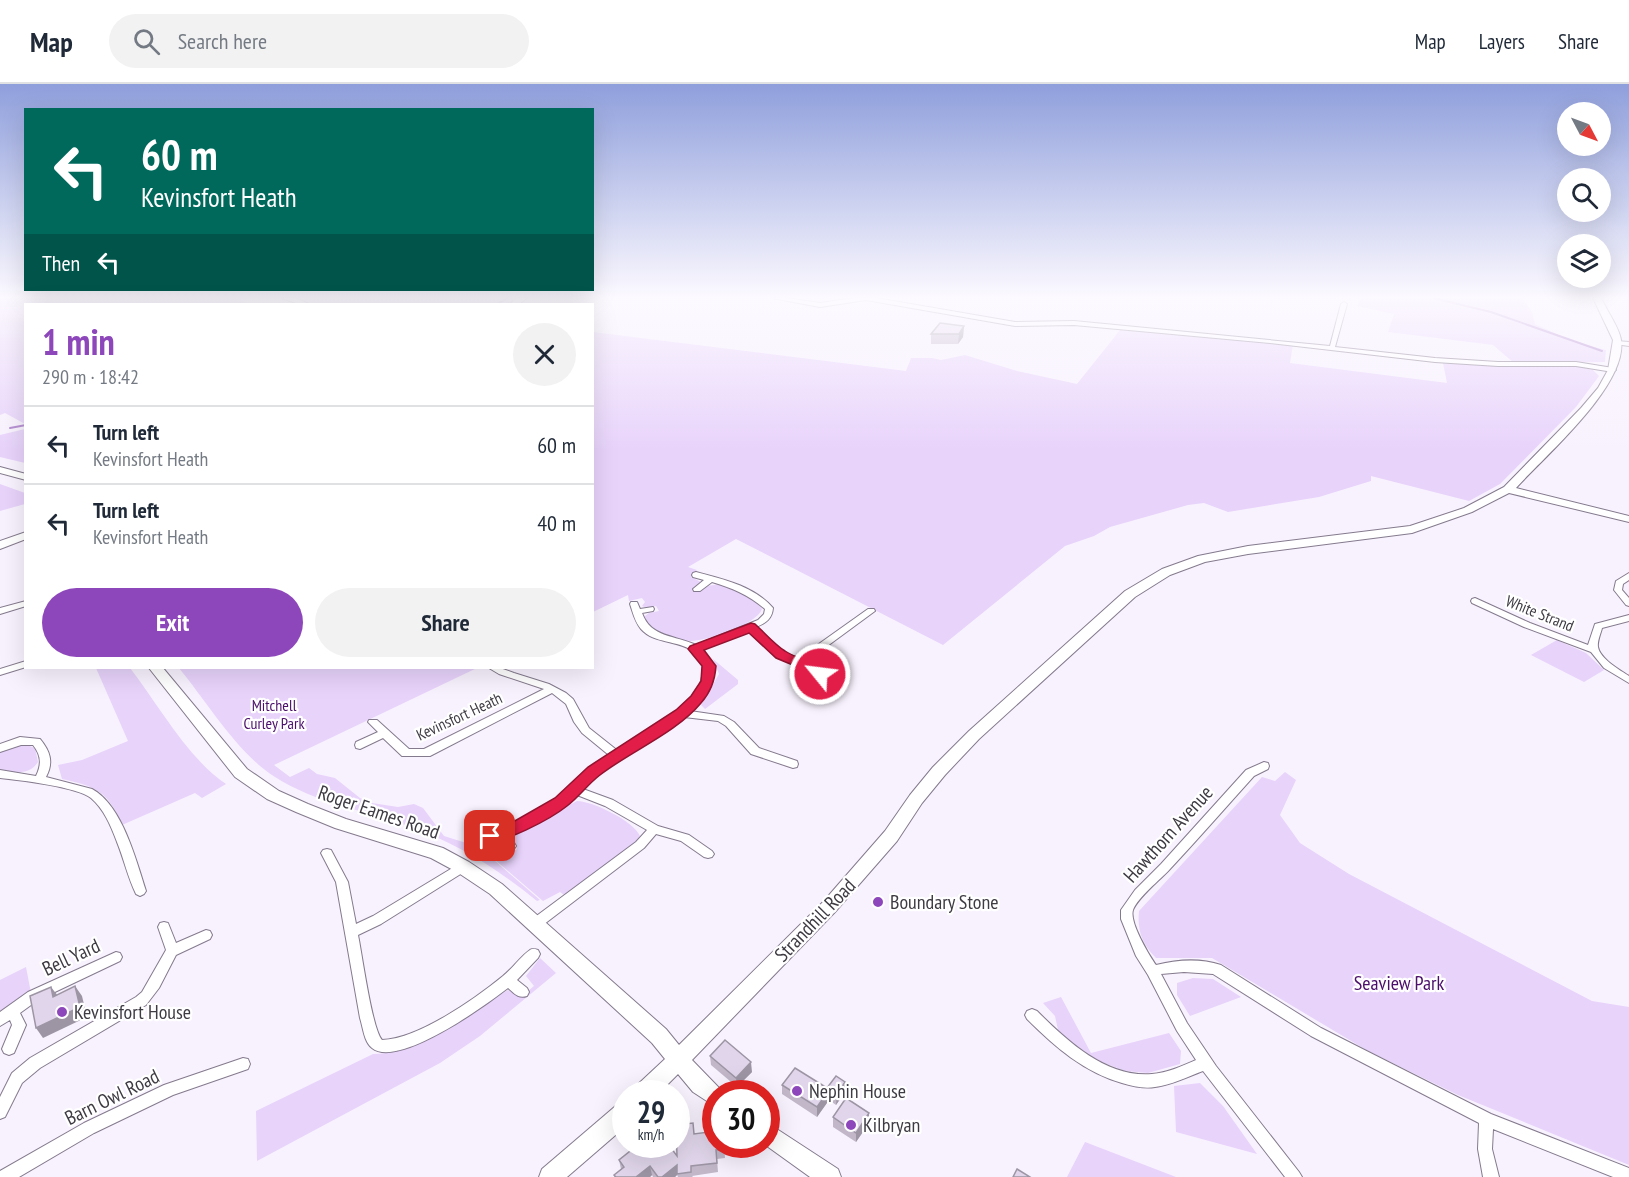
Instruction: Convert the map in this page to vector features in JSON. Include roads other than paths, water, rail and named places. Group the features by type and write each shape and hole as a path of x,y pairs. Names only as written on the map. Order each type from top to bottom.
{"main road":[{"path":"1613,370 1616,349"},
{"name":"Strandhill Road","path":"658,1080 730,1010 857,876 891,836 916,799 974,735 1130,594 1166,572 1202,559 1248,550 1412,529 1468,510 1508,489 1584,410 1602,389 1613,370"},
{"path":"0,470 24,476"},
{"path":"1508,489 1629,519"},
{"path":"0,545 24,536"},
{"name":"Roger Eames Road","path":"157,669 237,770 273,795 341,824 436,853 463,867 496,889 659,1036 702,1086"},
{"path":"550,1177 612,1123"},
{"path":"780,1143 830,1177"}],"street":[{"path":"1341,349 1435,360 1498,364 1576,364 1613,370"},
{"path":"695,649 761,622 768,615 769,608 753,595 696,575"},
{"path":"1629,576 1619,583 1618,590 1629,603"},
{"path":"698,589 711,579"},
{"name":"White Strand","path":"1475,601 1527,625 1594,650 1607,666 1629,680"},
{"path":"0,611 24,604"},
{"path":"478,840 502,833 561,802 594,771 681,713 696,699 708,681 709,666 695,649 653,634 642,625 635,608 650,609"},
{"path":"800,662 871,611"},
{"name":"White Strand","path":"1594,650 1593,645 1598,626 1629,618"},
{"path":"859,619 870,625"},
{"path":"751,627 781,655 800,662 835,684"},
{"path":"0,672 24,665"},
{"name":"Kevinsfort Heath","path":"496,669 515,678 540,682 571,702 580,724 592,738 617,756"},
{"name":"Kevinsfort Heath","path":"373,722 406,753 426,753 552,689"},
{"path":"681,713 720,718 730,724 755,751 793,764"},
{"path":"360,745 384,733"},
{"path":"0,748 20,741 36,741 46,757 46,769 40,778"},
{"name":"Hawthorn Avenue","path":"1153,971 1140,952 1127,919 1127,910 1139,893 1250,773 1264,766"},
{"path":"0,774 40,778 93,794 111,819 126,849 140,891"},
{"path":"575,790 609,803 654,829 685,838 708,854"},
{"path":"535,924 640,845 654,829"},
{"path":"502,833 510,846"},
{"path":"327,853 342,882 372,1040 380,1046 394,1046 412,1040 456,1016 508,980 534,954"},
{"path":"352,932 377,920 463,867"},
{"path":"164,927 172,951"},
{"path":"0,1112 17,1078 35,1063 141,1001 154,989 159,970 172,951 206,934"},
{"name":"Bell Yard","path":"0,1020 33,996 116,957"},
{"path":"1294,1177 1206,1063 1182,1027 1153,971 1170,966 1199,965 1216,969 1316,1032 1486,1119 1629,1176"},
{"path":"508,980 522,992"},
{"path":"9,1049 19,1025 12,1011"},
{"path":"1032,1015 1058,1041 1086,1062 1125,1076 1149,1081 1206,1063"},
{"name":"Barn Owl Road","path":"4,1177 99,1123 169,1090 243,1064"},
{"path":"1486,1119 1485,1149 1491,1177"}],"waterway":[{"path":"1596,349 1602,351"},
{"path":"10,428 24,425"}],"place":[{"name":"Boundary Stone","path":"878,902"},
{"name":"Kevinsfort House","path":"62,1012"},
{"name":"Nephin House","path":"797,1091"},
{"name":"Kilbryan","path":"851,1125"}],"park label":[{"name":"Mitchell Curley Park","path":"274,714"},
{"name":"Seaview Park","path":"1399,983"}]}
